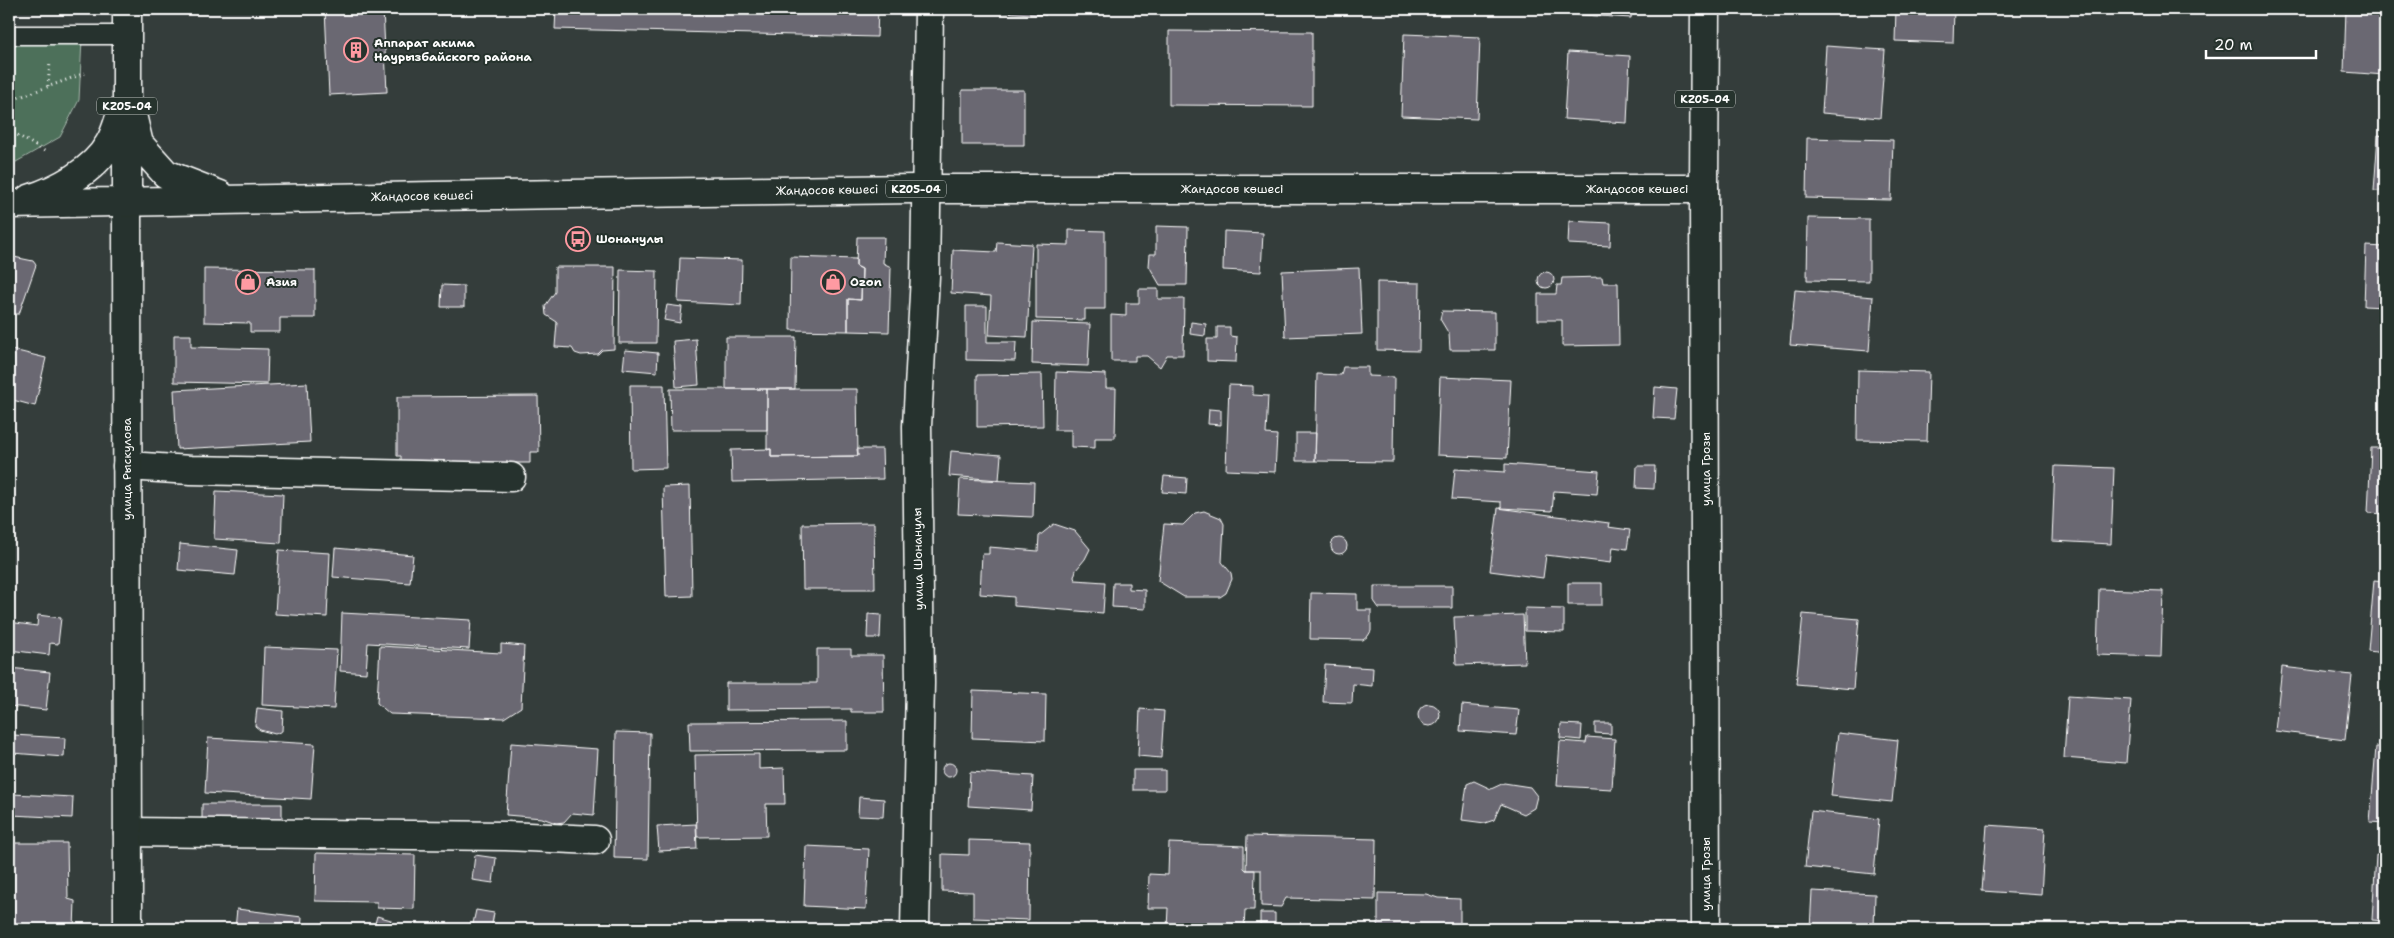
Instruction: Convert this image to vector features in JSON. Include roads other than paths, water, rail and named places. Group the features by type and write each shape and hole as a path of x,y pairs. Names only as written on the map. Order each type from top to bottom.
{"street":[{"name":"улица Шонанулы","path":"915,929 920,683 917,426 927,189 929,9"},
{"name":"улица Грозы","path":"1705,9 1706,929"},
{"name":"улица Рыскулова","path":"127,22 128,929"},
{"name":"KZ05-04","path":"127,98 139,144 166,174 236,200"},
{"name":"KZ05-04","path":"12,204 56,190 83,172 109,145 127,98"},
{"name":"Жандосов көшесі","path":"12,204 927,189 1704,189"},
{"path":"127,466 191,470 511,477"},
{"path":"128,832 506,836 595,840"}],"lane":[{"path":"9,35 127,22"}],"place":[{"name":"Аппарат акима Наурызбайского района","path":"356,50"},
{"name":"Шонанулы","path":"578,239"},
{"name":"Азия","path":"248,282"},
{"name":"Ozon","path":"833,282"}]}
